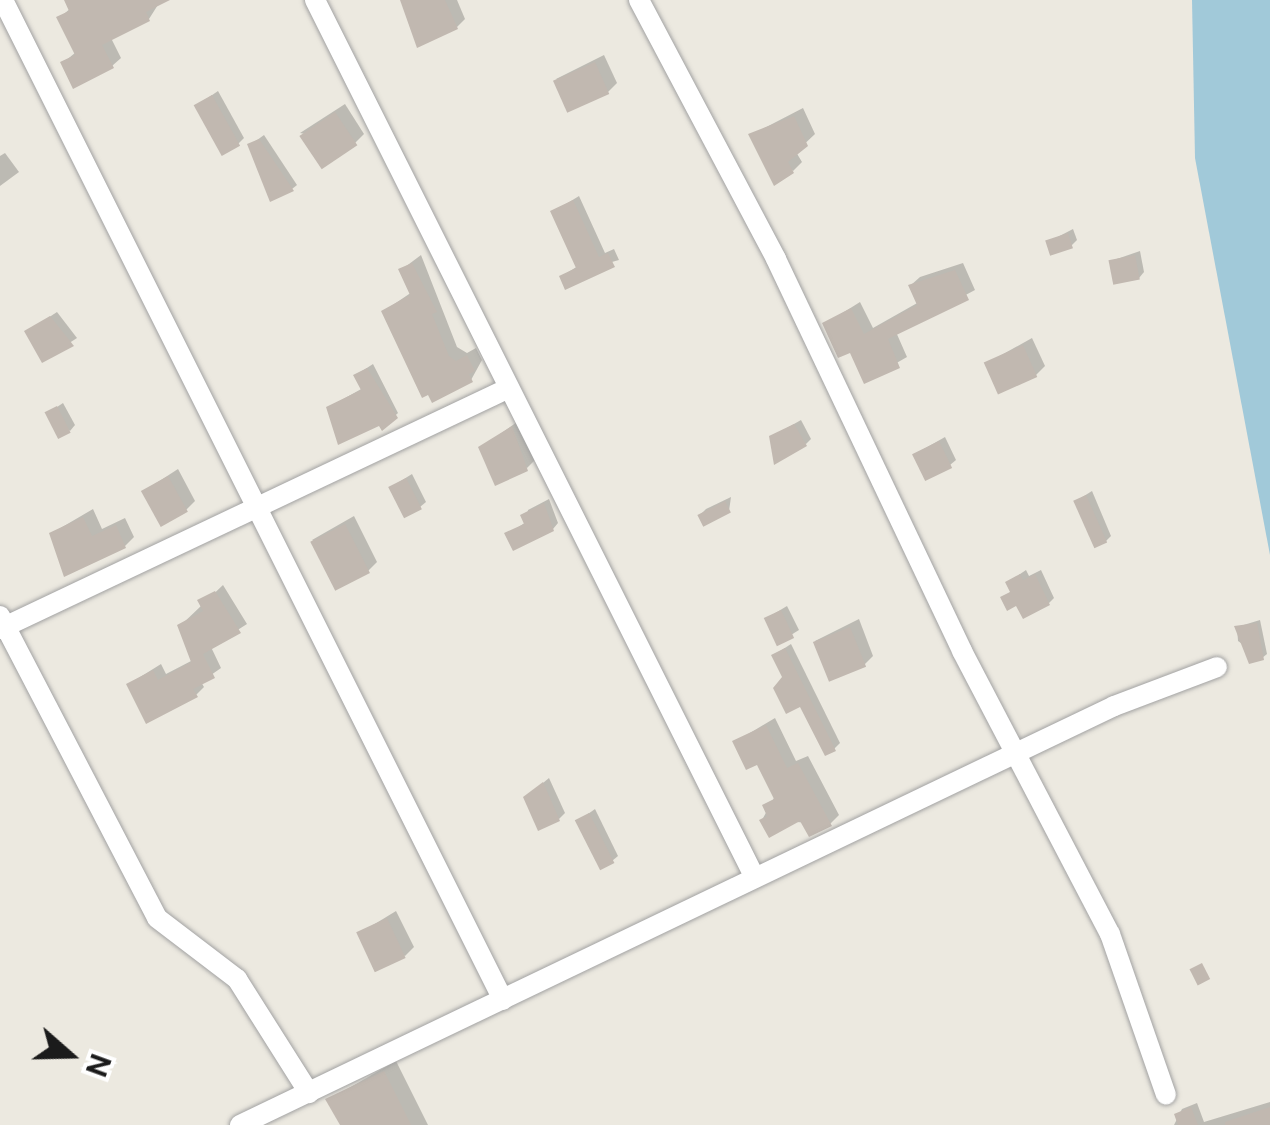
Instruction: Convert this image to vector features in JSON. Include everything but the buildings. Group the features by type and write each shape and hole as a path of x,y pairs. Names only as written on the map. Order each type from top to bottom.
{"street":[{"path":"3,0 503,1000"},
{"path":"314,0 755,878"},
{"path":"639,0 776,259 962,651 1110,934 1166,1095"},
{"path":"309,1094 237,978 157,918 2,624 256,512 509,388"},
{"path":"240,1125 1018,752 1217,667"}],"water":[{"path":"1192,0 1270,0 1270,555 1195,158"}]}
